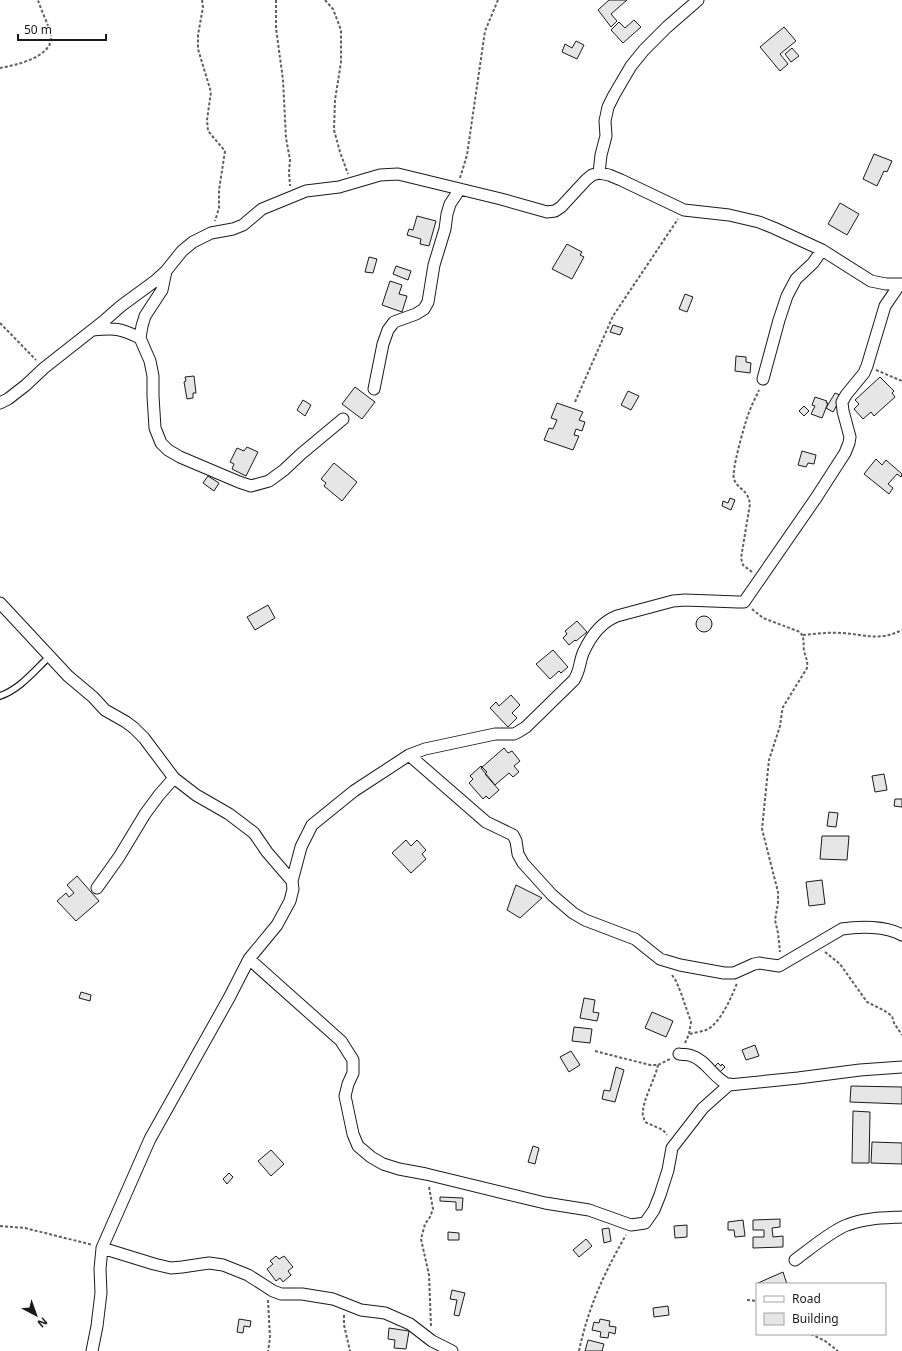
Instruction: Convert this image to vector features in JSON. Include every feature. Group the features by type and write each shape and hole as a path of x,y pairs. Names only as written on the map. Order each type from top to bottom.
{"street":[{"path":"599,173 600,155 606,136 605,121 608,107 631,66 644,50 667,27 698,0"},
{"path":"0,403 8,399 26,385 44,368 125,302 155,281 166,271 182,251 193,242 211,233 233,229 243,225 262,210 306,191 339,187 380,175 398,174 459,188 547,212 555,211 561,207 592,175 599,173 609,175 684,210 729,215 759,222 790,234 822,250 871,281 886,284 901,284"},
{"path":"374,389 382,344 388,330 394,322 416,314 424,309 428,302 434,265 443,234 448,209 459,188"},
{"path":"763,379 787,296 796,279 813,264 822,250"},
{"path":"166,271 162,290 145,316 140,338 150,361 153,376 155,428 160,443 168,450 180,457 238,482 251,486 269,481 284,470 343,419"},
{"path":"92,1351 101,1293 100,1269 102,1248 150,1139 229,998 249,959 277,924 290,901 293,888 292,881 301,847 312,824 354,791 409,755 437,746 495,734 514,734 526,727 574,680 581,666 583,652 596,631 610,619 673,601 744,602 816,498 848,448 850,438 842,402 868,366 885,306 901,284"},
{"path":"92,330 111,329 125,331 140,338"},
{"path":"0,603 68,676 93,697 105,710 126,722 144,738 174,778 196,795 229,814 254,834 267,852 292,881"},
{"path":"409,755 486,822 513,835 516,841 518,854 523,864 552,895 573,913 585,920 635,939 660,960 724,973 734,973 759,964 779,966 842,929 852,927 886,928 902,935"},
{"path":"97,888 119,857 145,814 174,778"},
{"path":"249,959 341,1041 350,1053 353,1060 353,1073 345,1096 353,1134 358,1146 371,1157 383,1164 399,1169 426,1174 545,1203 589,1210 631,1225 645,1223 654,1210 668,1170 672,1148 703,1108 730,1084"},
{"path":"679,1054 690,1055 698,1059 720,1080 729,1084 902,1067"},
{"path":"795,1260 827,1237 847,1225 873,1218 902,1217"},
{"path":"102,1248 171,1268 209,1263 223,1264 248,1275 281,1294 302,1294 333,1300 361,1310 385,1313 396,1317 410,1324 432,1340 452,1351"}],"lane":[{"path":"0,696 21,684 49,657"}],"path":[{"path":"0,68 16,65 43,53 49,46 51,36 38,0"},
{"path":"202,0 203,7 198,36 198,49 211,92 206,120 208,130 225,151 219,190 219,208 211,233"},
{"path":"276,0 276,28 283,80 286,138 290,160 289,172 291,197"},
{"path":"325,0 333,9 341,30 341,62 335,100 334,130 340,152 352,184"},
{"path":"459,188 467,155 485,31 498,0"},
{"path":"575,402 613,316 684,210"},
{"path":"0,323 44,368"},
{"path":"868,366 902,381"},
{"path":"761,577 743,565 741,558 750,504 747,493 733,478 747,418 763,379"},
{"path":"744,602 763,618 800,632 803,635 838,632 864,637 887,636 902,630"},
{"path":"779,966 780,952 778,933 774,920 778,903 778,892 762,830 769,760 780,726 782,712 807,668 808,659 804,650 803,635"},
{"path":"813,946 826,953 840,964 867,1002 892,1016 894,1023 902,1035"},
{"path":"595,1051 650,1066 658,1065 679,1054 689,1034 691,1022 676,981 660,960"},
{"path":"689,1034 708,1029 718,1019 728,1006 742,969"},
{"path":"658,1065 642,1114 645,1122 663,1130 670,1138 672,1148"},
{"path":"426,1174 433,1209 425,1224 422,1239 429,1275 432,1340"},
{"path":"579,1351 592,1302 608,1266 631,1225"},
{"path":"0,1226 25,1228 102,1248"},
{"path":"267,1287 270,1338 268,1351"},
{"path":"747,1300 756,1301"},
{"path":"344,1304 344,1325 350,1351"},
{"path":"814,1335 838,1351"}],"building":[{"path":"609,0 627,0 611,14 617,21 611,27 598,10"},
{"path":"634,20 641,27 623,43 611,30 619,22 625,28"},
{"path":"784,27 796,41 780,54 788,64 780,71 760,47"},
{"path":"576,41 584,45 577,59 562,52 565,44 572,48"},
{"path":"792,48 799,56 791,62 785,54"},
{"path":"874,154 892,161 887,172 884,171 877,186 863,179"},
{"path":"840,203 859,214 847,235 828,224"},
{"path":"417,216 436,221 429,246 420,244 421,239 407,235 409,229 413,230"},
{"path":"567,244 582,252 580,255 584,257 572,279 552,269"},
{"path":"369,257 377,259 373,273 365,272"},
{"path":"396,266 411,271 408,280 393,274"},
{"path":"390,281 402,285 399,294 407,296 402,312 382,305"},
{"path":"685,294 693,297 687,312 679,309"},
{"path":"613,325 623,328 620,335 610,332"},
{"path":"736,356 746,357 746,362 751,363 750,373 735,371"},
{"path":"194,376 196,393 193,393 193,398 187,399 184,382 186,381 185,377"},
{"path":"880,377 894,391 892,393 895,397 874,416 871,412 863,419 854,409 859,404 855,400"},
{"path":"355,387 375,402 362,419 342,404"},
{"path":"628,391 639,396 631,410 621,405"},
{"path":"835,393 842,396 833,412 826,408"},
{"path":"815,397 827,401 826,403 828,403 822,418 811,414 815,406 812,405"},
{"path":"303,400 311,405 305,416 297,410"},
{"path":"557,403 583,412 579,420 585,422 582,431 576,429 574,435 579,436 573,450 544,440 549,428 553,429 557,420 551,418"},
{"path":"804,406 809,411 804,416 799,411"},
{"path":"247,447 258,452 246,476 232,469 234,464 230,462 237,448 244,451"},
{"path":"802,451 816,455 814,464 808,463 806,467 798,465"},
{"path":"876,459 882,465 886,460 902,474 901,477 897,474 888,484 893,488 889,494 864,474"},
{"path":"334,463 357,482 342,501 324,486 326,483 321,479"},
{"path":"208,476 219,483 214,491 203,483"},
{"path":"730,498 735,500 731,510 722,506 723,501 728,503"},
{"path":"268,605 275,618 255,630 247,617"},
{"path":"704,616 710,618 712,624 710,630 704,632 698,630 696,624 698,618"},
{"path":"577,621 587,632 569,645 563,638 567,634 565,631"},
{"path":"553,650 568,667 561,673 559,671 550,679 536,664"},
{"path":"511,695 520,705 512,713 517,718 508,727 490,708 496,702 499,706"},
{"path":"504,748 508,753 512,751 520,761 514,766 519,772 513,777 509,773 495,785 481,768"},
{"path":"481,766 487,772 485,774 499,790 489,799 486,796 483,799 469,783 473,779 470,776"},
{"path":"884,774 887,790 875,792 872,776"},
{"path":"895,799 902,799 902,807 894,806"},
{"path":"829,812 838,813 836,827 827,826"},
{"path":"822,836 849,836 847,860 820,859"},
{"path":"406,840 411,846 417,840 426,850 422,854 426,859 411,873 392,853"},
{"path":"77,876 99,901 76,921 57,901 66,893 69,897 74,893 67,885"},
{"path":"822,880 825,904 809,906 806,882"},
{"path":"516,885 542,898 520,918 507,910"},
{"path":"81,992 91,995 90,1001 79,998"},
{"path":"584,998 595,1000 593,1012 599,1013 597,1021 580,1018"},
{"path":"652,1012 673,1021 666,1037 645,1028"},
{"path":"574,1027 592,1029 590,1043 572,1041"},
{"path":"755,1045 759,1056 746,1060 742,1050"},
{"path":"571,1051 580,1065 569,1072 560,1057"},
{"path":"718,1063 725,1067 719,1073 714,1067"},
{"path":"616,1067 624,1070 615,1102 602,1099 604,1090 610,1091"},
{"path":"851,1086 902,1087 902,1104 850,1102"},
{"path":"853,1111 870,1112 869,1163 852,1163"},
{"path":"872,1142 902,1143 902,1164 871,1163"},
{"path":"533,1146 539,1148 535,1164 528,1162"},
{"path":"271,1150 284,1164 271,1176 258,1161"},
{"path":"229,1173 233,1177 227,1184 223,1179"},
{"path":"440,1197 463,1198 462,1210 456,1210 456,1202 440,1201"},
{"path":"780,1219 780,1227 772,1228 773,1237 783,1236 783,1247 753,1248 753,1237 764,1237 764,1230 753,1230 753,1220"},
{"path":"743,1220 745,1236 735,1237 734,1230 728,1230 728,1222"},
{"path":"687,1225 687,1237 675,1238 674,1226"},
{"path":"609,1228 611,1241 604,1243 602,1229"},
{"path":"448,1232 459,1233 459,1240 448,1240"},
{"path":"586,1239 592,1246 579,1257 573,1250"},
{"path":"276,1256 279,1259 284,1256 293,1267 288,1271 291,1275 283,1282 280,1278 276,1281 267,1269 273,1264 270,1261"},
{"path":"783,1272 787,1283 758,1283"},
{"path":"452,1290 465,1293 459,1316 454,1315 457,1300 450,1299"},
{"path":"668,1306 669,1315 654,1317 653,1308"},
{"path":"239,1319 251,1321 250,1327 244,1326 243,1333 237,1332"},
{"path":"600,1319 610,1321 609,1326 616,1327 615,1334 609,1332 608,1338 600,1337 601,1332 592,1330 594,1322 599,1323"},
{"path":"389,1328 409,1331 406,1349 394,1348 395,1340 388,1339"},
{"path":"588,1340 604,1344 602,1351 585,1351"}]}
